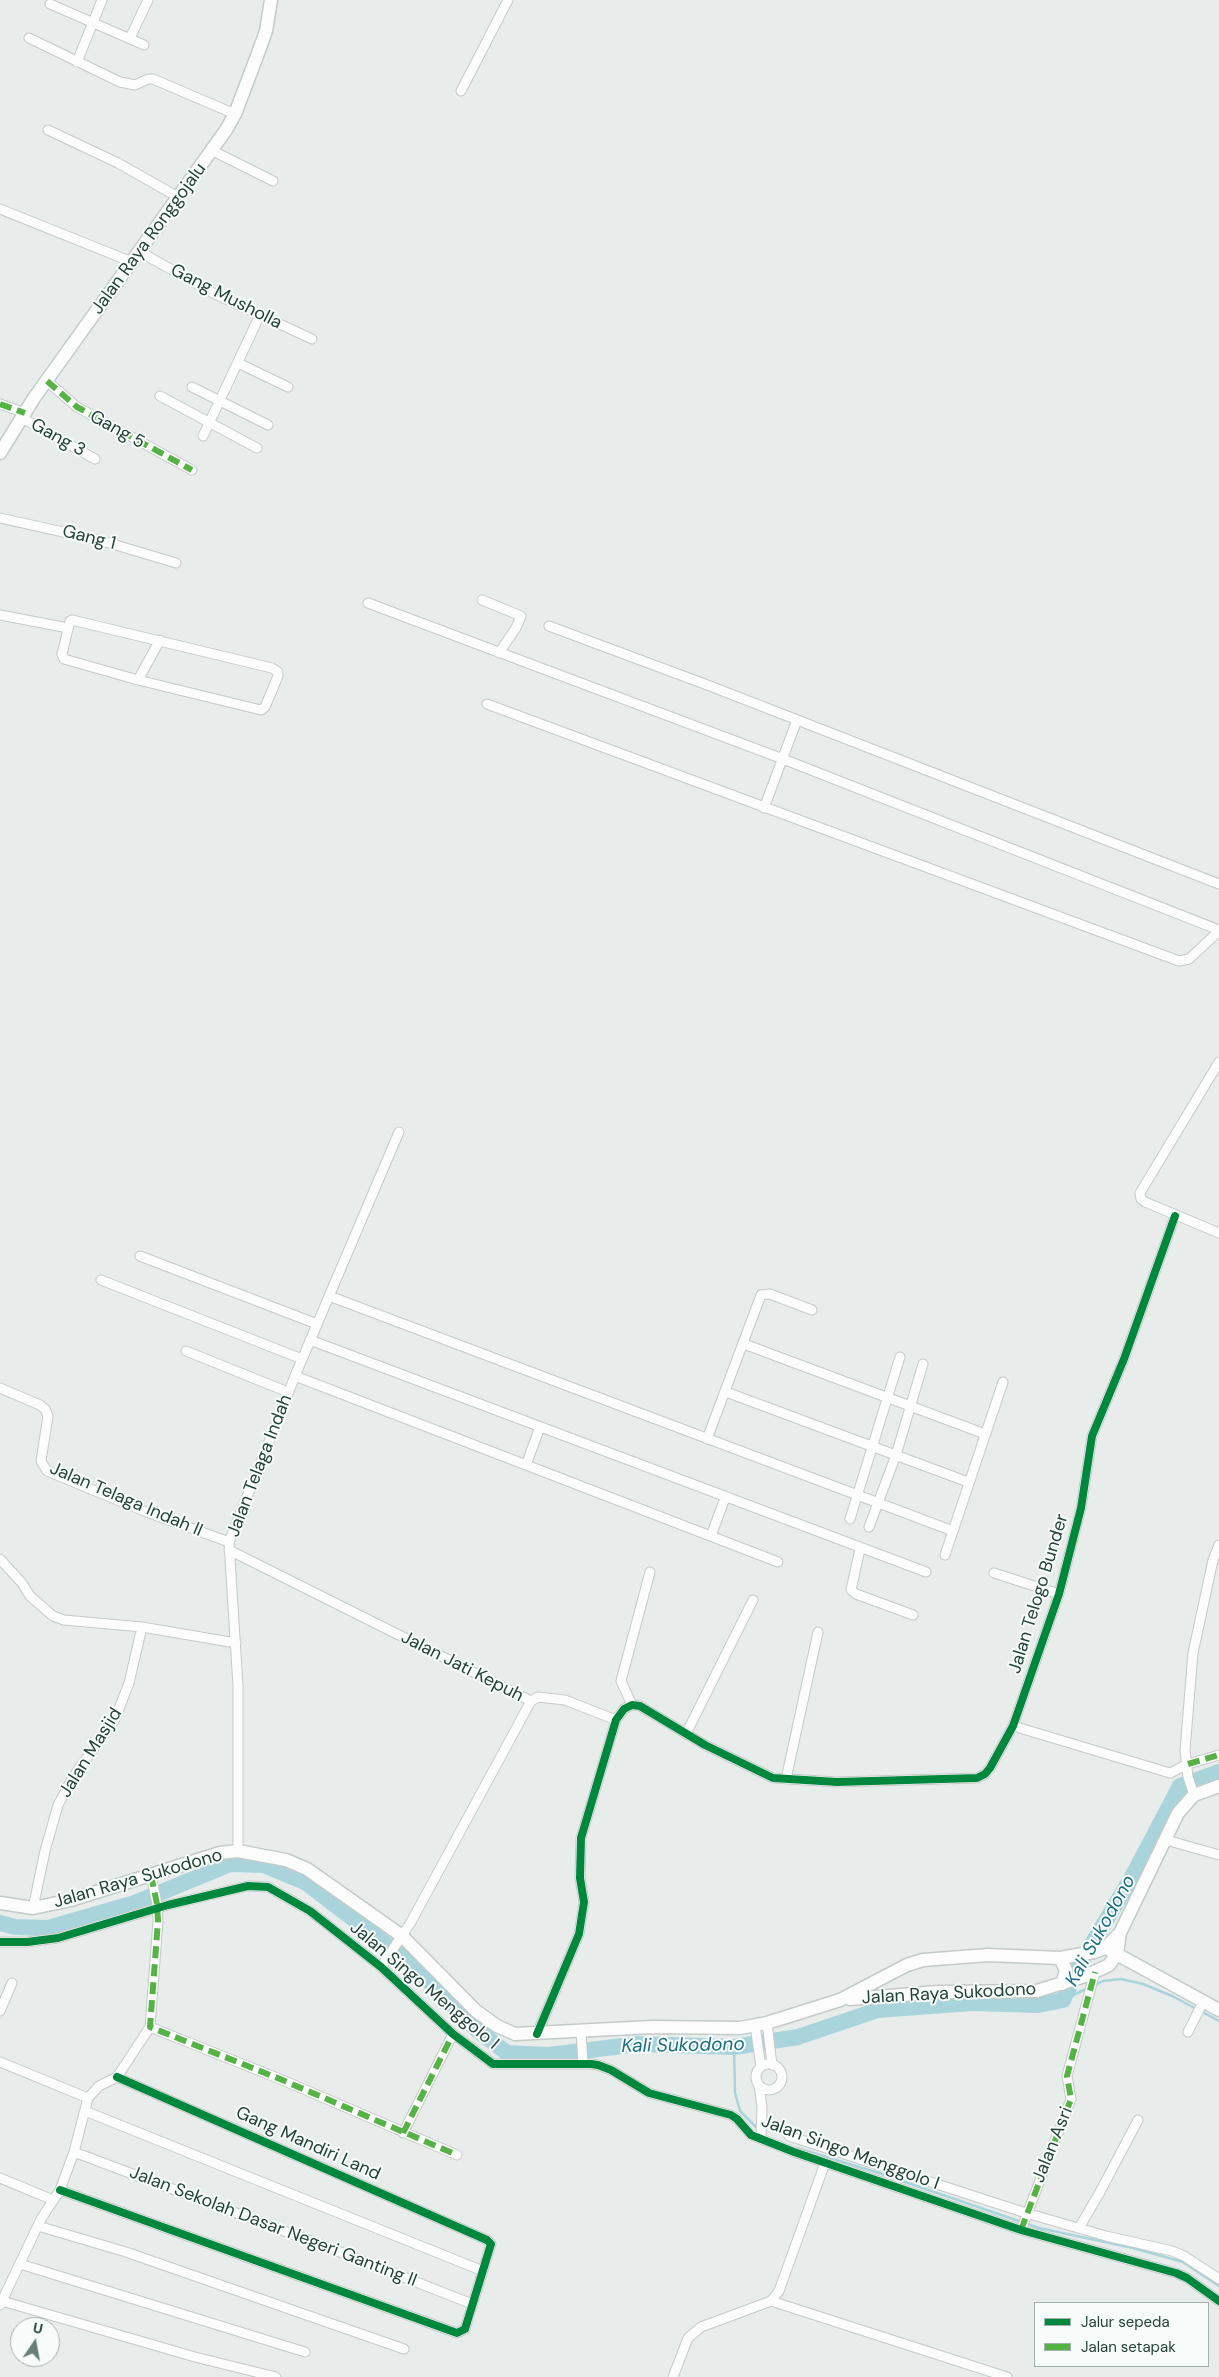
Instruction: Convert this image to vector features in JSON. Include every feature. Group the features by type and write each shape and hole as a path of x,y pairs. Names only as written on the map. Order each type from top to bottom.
{"main road":[{"name":"Jalan Raya Ronggojalu","path":"0,454 47,381 213,151 235,114 266,30 271,5"},
{"path":"1117,1954 1120,1933 1178,1813 1193,1792 1219,1786"},
{"name":"Jalan Raya Sukodono","path":"0,1904 33,1908 152,1878 220,1853 238,1851 286,1860 307,1869 401,1939 476,2010 497,2026 515,2034 581,2033 652,2027 718,2029 762,2026 840,2000 907,1965 949,1957 988,1955 1063,1957 1099,1950"},
{"path":"1099,1950 1120,1933"},
{"path":"1099,1950 1117,1954 1200,2007 1219,2010"},
{"name":"Jalan Raya Sukodono","path":"840,2000 938,1992 1037,1991 1066,1983 1091,1980 1109,1965 1117,1954"},
{"path":"1063,1957 1066,1983"},
{"path":"887,1976 885,1986 888,1995"}],"street":[{"path":"77,62 102,0"},
{"path":"130,38 148,0"},
{"path":"462,90 508,0"},
{"path":"56,3 144,45"},
{"path":"29,38 120,82 136,85 148,79 153,79 235,114"},
{"path":"48,130 118,163 178,197"},
{"path":"213,151 273,181"},
{"name":"Gang Musholla","path":"0,209 136,257 312,340"},
{"path":"203,436 260,315"},
{"path":"238,363 288,387"},
{"name":"Gang 5","path":"47,381 77,408 192,470"},
{"path":"192,387 268,425"},
{"path":"160,396 257,448"},
{"name":"Gang 3","path":"0,404 95,459"},
{"name":"Gang 1","path":"0,518 99,540 176,563"},
{"path":"482,600 521,616 504,655"},
{"path":"368,603 783,759 1219,931 1189,959 1179,961 487,704"},
{"path":"0,615 68,628"},
{"path":"72,620 160,640 276,670 278,676 264,707 259,710 138,680 64,659 62,654 68,628 72,620"},
{"path":"550,626 1219,884"},
{"path":"138,680 160,640"},
{"path":"764,808 797,720"},
{"path":"1219,1062 1141,1188 1141,1199 1145,1202 1219,1233"},
{"name":"Jalan Telaga Indah","path":"238,1851 238,1686 229,1546 285,1391 295,1376 399,1132"},
{"name":"Jalan Telogo Bunder","path":"686,1734 773,1778 837,1782 977,1778 985,1774 1012,1726 1059,1594 1081,1508 1092,1436 1124,1359 1175,1216"},
{"path":"140,1256 317,1324"},
{"path":"102,1280 302,1359"},
{"path":"707,1439 763,1294 770,1294 812,1310"},
{"path":"329,1296 953,1531"},
{"path":"310,1340 860,1549 926,1572"},
{"path":"744,1344 985,1434"},
{"path":"186,1351 285,1391"},
{"path":"850,1519 900,1357"},
{"path":"869,1527 896,1455 923,1364"},
{"path":"295,1376 778,1562"},
{"path":"945,1555 1003,1382"},
{"name":"Jalan Telaga Indah II","path":"0,1388 40,1405 45,1410 48,1416 41,1460 47,1471 229,1546"},
{"path":"726,1392 968,1482"},
{"path":"526,1465 540,1428"},
{"path":"711,1536 725,1498"},
{"name":"Jalan Jati Kepuh","path":"229,1546 530,1701 401,1939 383,1964"},
{"path":"1193,1792 1188,1777 1185,1750 1194,1653 1214,1560 1219,1546"},
{"path":"860,1549 851,1590 856,1594 913,1614"},
{"path":"0,1560 22,1583 30,1596 53,1616 64,1620 142,1627 236,1643"},
{"path":"632,1705 621,1681 650,1572"},
{"path":"994,1573 1059,1594"},
{"path":"537,2034 579,1934 584,1902 580,1871 581,1838 616,1720 624,1709 632,1705 640,1706 686,1734 752,1600"},
{"name":"Jalan Masjid","path":"33,1908 45,1851 58,1805 74,1777 115,1719 129,1683 142,1627"},
{"path":"786,1779 818,1632"},
{"path":"530,1701 538,1697 565,1700 616,1720"},
{"path":"1012,1726 1170,1773 1188,1764 1219,1755"},
{"path":"1166,1840 1219,1855"},
{"path":"152,1878 157,1906 158,1934 150,2027 117,2076 99,2086 88,2098 74,2152 60,2190 38,2226 1,2303 195,2357 276,2377"},
{"name":"Jalan Singo Menggolo I","path":"0,1942 27,1942 58,1938 157,1906 248,1886 268,1887 310,1910 383,1964 453,2034 493,2064 583,2060 611,2070 649,2093 731,2115 751,2135 794,2144 825,2163 1021,2229 1176,2274 1211,2293 1219,2300"},
{"name":"Jalan Asri","path":"1021,2229 1071,2099 1067,2076 1091,1980"},
{"path":"0,2011 12,1983"},
{"path":"1188,2032 1200,2007"},
{"path":"762,2026 771,2053 772,2065"},
{"path":"761,2137 762,2107 759,2085 756,2078 761,2067 759,2055 762,2026"},
{"path":"150,2027 280,2079 457,2155"},
{"path":"581,2033 583,2060"},
{"path":"403,2133 453,2034"},
{"path":"0,2062 88,2098"},
{"path":"761,2067 772,2065 779,2069 782,2077 780,2084 773,2089 762,2107"},
{"name":"Gang Mandiri Land","path":"117,2076 487,2240 491,2244 483,2271"},
{"path":"759,2085 765,2090 773,2089"},
{"path":"60,2190 457,2333 465,2329 483,2271 85,2111"},
{"path":"1079,2228 1138,2120"},
{"path":"794,2144 1026,2215 1172,2251 1184,2256 1219,2279"},
{"name":"Jalan Sekolah Dasar Negeri Ganting II","path":"74,2152 330,2248 472,2304"},
{"path":"673,2377 688,2338 700,2327 771,2301 779,2291 825,2163"},
{"path":"0,2178 53,2200"},
{"path":"38,2226 126,2252 404,2349"},
{"path":"20,2264 305,2352"},
{"path":"1211,2293 1219,2283"},
{"path":"771,2301 1007,2377"}],"waterway":[{"name":"Kali Sukodono","path":"0,1923 15,1927 48,1928 135,1903 230,1864 264,1865 305,1882 412,1964 477,2030 507,2053 548,2055 639,2044 734,2047 798,2037 878,2010 972,2003 1038,2005 1063,2000 1080,1964 1132,1877 1180,1786 1219,1772"},
{"path":"1093,1986 1103,1981 1121,1979 1143,1984 1172,1996 1219,2021"},
{"path":"1063,2000 1088,1988"},
{"path":"734,2047 735,2093 740,2111 759,2130"},
{"path":"797,2148 879,2173 1039,2228 1133,2248 1183,2262 1219,2286"}],"marked path":[{"path":"47,381 77,407 192,470"},
{"path":"0,404 25,413"},
{"path":"1188,1764 1219,1755"},
{"path":"151,1875 157,1904 158,1921 150,2027 280,2079 457,2155"},
{"path":"1021,2230 1071,2099 1067,2076 1095,1972"},
{"path":"403,2133 453,2034"}],"cycle path":[{"path":"537,2034 579,1934 584,1902 580,1878 581,1838 616,1720 624,1709 632,1705 640,1706 705,1745 773,1778 837,1782 977,1778 985,1774 990,1768 1013,1726 1059,1594 1081,1508 1092,1436 1124,1359 1175,1216"},
{"path":"0,1942 27,1942 58,1938 168,1905 248,1886 268,1887 310,1911 381,1967 453,2034 493,2064 598,2065 611,2070 649,2093 731,2115 751,2135 794,2152 1021,2230 1176,2273 1187,2278 1219,2301"},
{"path":"60,2190 457,2333 465,2329 491,2244 487,2240 117,2077"}]}
